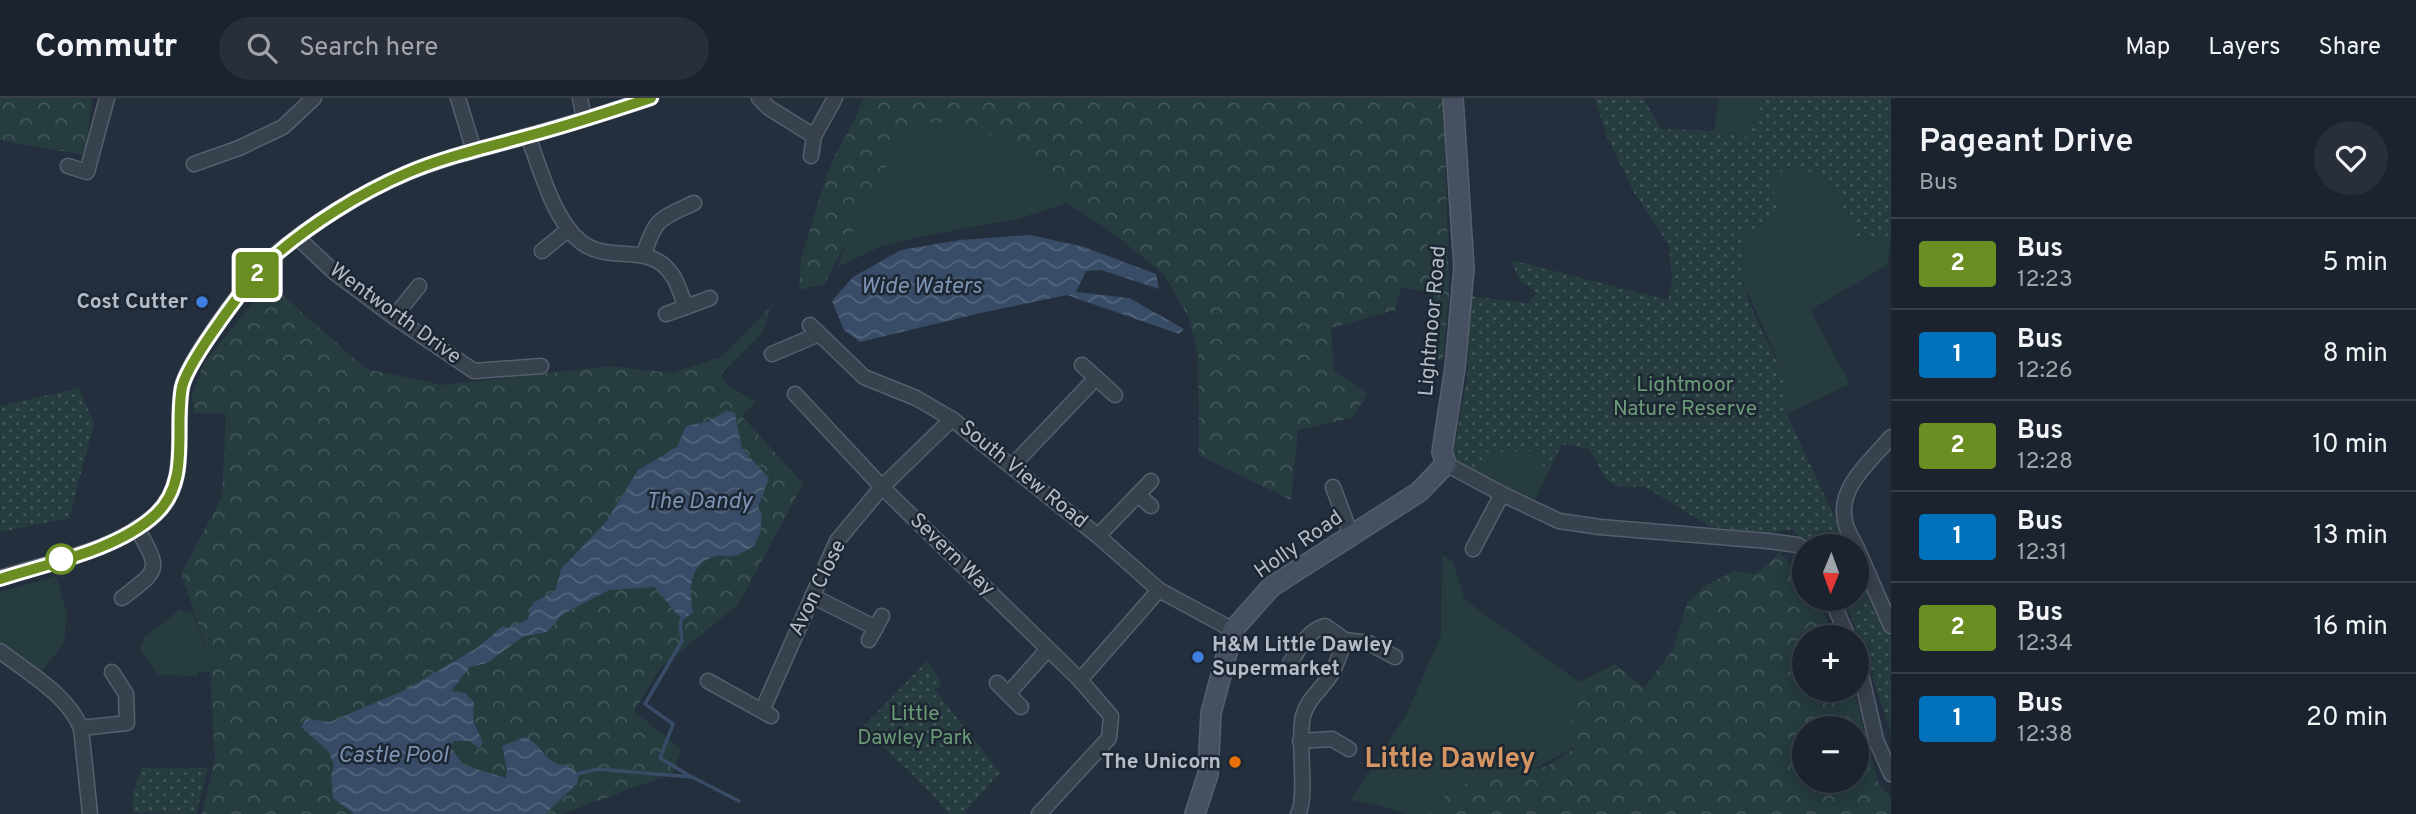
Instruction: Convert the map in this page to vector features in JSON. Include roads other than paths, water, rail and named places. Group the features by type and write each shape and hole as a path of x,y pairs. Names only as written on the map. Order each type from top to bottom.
{"street":[{"path":"68,166 87,172 107,98"},
{"path":"194,164 239,148 283,127 314,98"},
{"path":"458,98 474,151"},
{"path":"580,98 584,120"},
{"path":"0,578 98,547 137,528 156,513 172,494 177,470 182,386 201,351 237,298 271,258 298,238 334,212 407,172 651,98"},
{"path":"759,98 769,108 814,136"},
{"path":"811,156 814,136 835,98"},
{"name":"Lightmoor Road","path":"1446,464 1442,452 1455,368 1464,268 1453,98"},
{"path":"528,136 556,207 569,229 582,243 597,251 643,254 660,261 672,274 686,307"},
{"path":"643,254 652,228 665,216 688,210"},
{"path":"542,251 569,229"},
{"name":"Wentworth Drive","path":"298,238 335,273 474,371 541,366"},
{"path":"394,317 419,286"},
{"path":"666,314 710,298"},
{"name":"South View Road","path":"772,354 815,329 864,377 916,398 952,419 1013,465 1159,590 1233,630"},
{"path":"1082,365 1115,395"},
{"path":"1013,465 1096,378"},
{"name":"Severn Way","path":"795,394 883,487 1080,680 1111,716 1108,738 1039,814"},
{"name":"Avon Close","path":"708,681 767,713 812,596 837,541 883,487 952,419"},
{"path":"1850,534 1844,519 1846,498 1854,479 1891,437"},
{"path":"1446,464 1559,520 1600,527 1792,544"},
{"name":"Holly Road","path":"1196,813 1208,774 1211,713 1233,630 1271,587 1419,492 1446,464"},
{"path":"1098,536 1151,481"},
{"path":"1334,487 1351,535"},
{"path":"1474,549 1502,494"},
{"path":"1138,495 1151,506"},
{"path":"122,598 150,577 153,567 152,556 137,528"},
{"path":"1869,576 1891,626"},
{"path":"1080,680 1159,590"},
{"path":"812,596 876,628"},
{"path":"1290,663 1307,636 1315,629 1325,626 1345,640 1369,643 1395,657"},
{"path":"1298,814 1303,796 1300,741 1303,717 1307,704 1333,670 1345,640"},
{"path":"1008,694 1048,649"},
{"path":"0,651 65,701 76,715 81,728 90,814"},
{"path":"81,728 127,723 126,694 112,673"},
{"path":"997,683 1021,707"},
{"path":"1867,702 1876,740 1891,774"},
{"path":"1300,741 1332,739 1349,749"}],"water":[{"name":"Wide Waters","path":"1030,235 1084,247 1156,274 1159,289 1101,270 1086,271 1076,292 1129,298 1184,329 1179,334 1067,295 860,342 844,330 832,301 853,277 901,250 960,240"},
{"path":"726,411 735,413 742,449 769,478 758,507 762,513 760,533 754,546 736,555 716,556 700,565 692,579 693,613 683,619 655,587 609,590 563,614 547,632 524,636 487,663 470,667 451,691 465,693 474,702 473,720 483,743 479,748 469,741 454,741 450,747 464,765 506,778 507,768 502,746 525,737 535,743 552,761 570,767 579,774 577,784 545,814 354,814 333,798 331,776 334,766 329,752 301,727 306,719 330,722 405,690 477,648 503,626 508,628 528,619 533,603 555,591 561,569 606,522 638,470 677,447 686,426 707,422"}],"waterway":[{"path":"684,614 680,624 682,641 645,704 673,724 660,758 690,776"},
{"path":"577,774 598,769 692,777 739,801"}],"place":[{"name":"Cost Cutter","path":"202,302"},
{"name":"H&M Little Dawley Supermarket","path":"1198,657"},
{"name":"The Unicorn","path":"1235,762"}],"district":[{"name":"Little Dawley","path":"1450,760"}],"park label":[{"name":"Lightmoor Nature Reserve","path":"1685,397"},
{"name":"Little Dawley Park","path":"915,726"}],"water label":[{"name":"The Dandy","path":"699,502"},
{"name":"Castle Pool","path":"393,756"}]}
